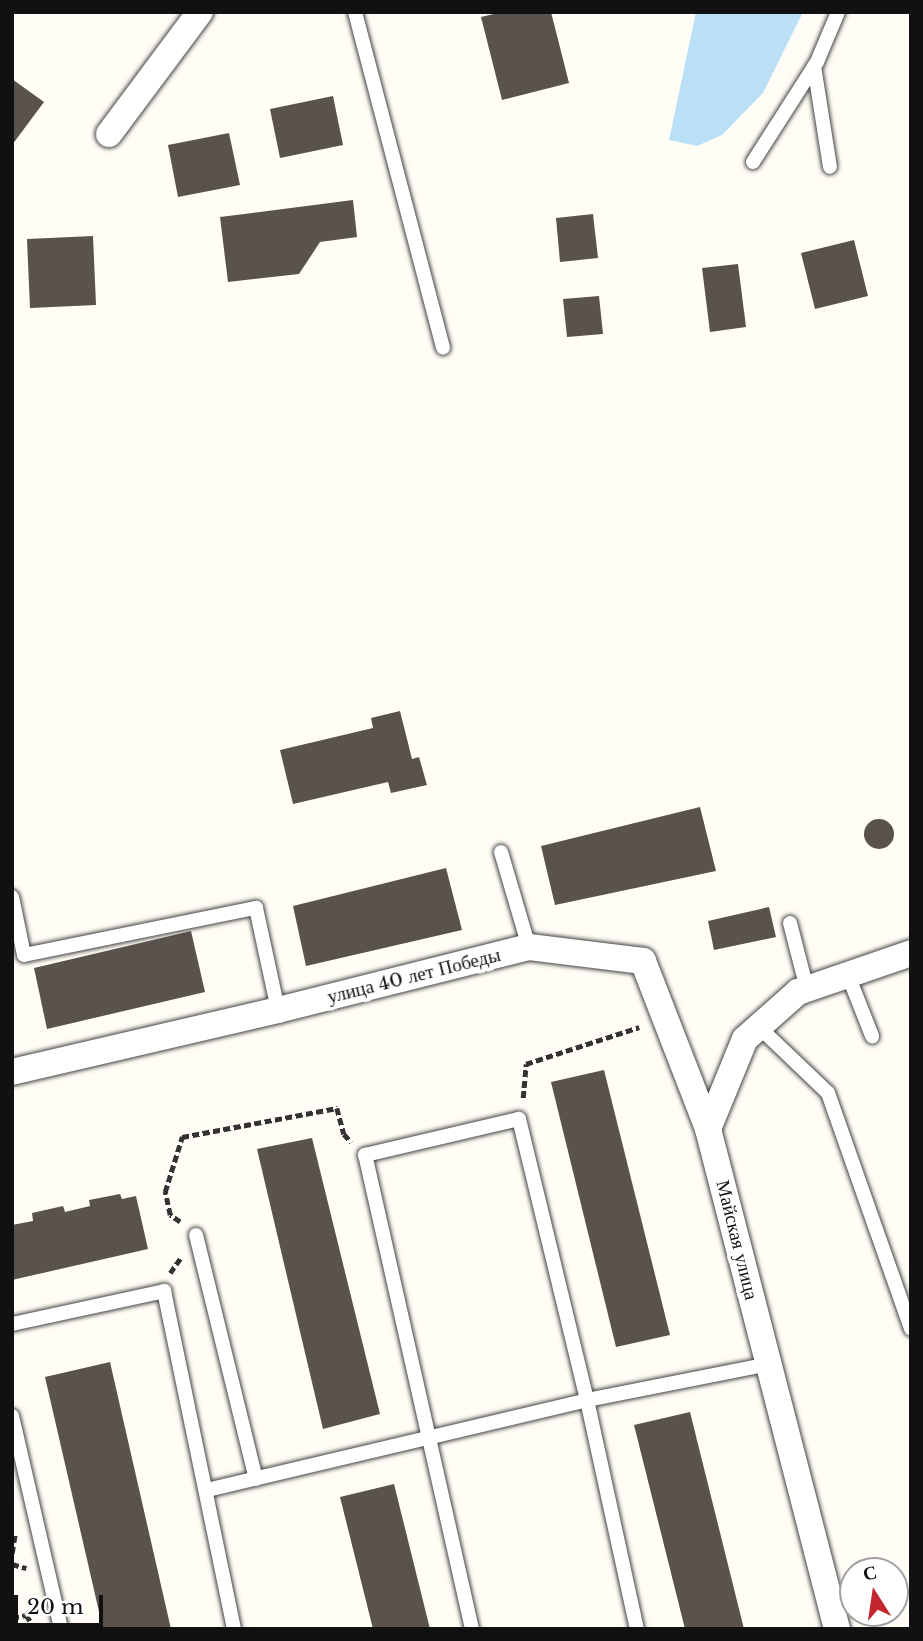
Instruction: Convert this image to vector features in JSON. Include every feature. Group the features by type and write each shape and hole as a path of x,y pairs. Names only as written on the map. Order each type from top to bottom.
{"street":[{"path":"109,134 200,12"},
{"name":"улица 40 лет Победы","path":"12,1072 278,1010 528,947 643,961 708,1129"},
{"path":"708,1129 745,1039 798,992 911,953"},
{"name":"Майская улица","path":"708,1129 836,1629"}],"lane":[{"path":"355,12 443,348"},
{"path":"753,162 814,66 838,12"},
{"path":"814,66 830,167"},
{"path":"501,852 528,947"},
{"path":"12,897 18,956 256,908 278,1010"},
{"path":"790,923 807,989"},
{"path":"848,975 872,1036"},
{"path":"759,1027 828,1093 911,1329"},
{"path":"472,1629 365,1155 519,1119 587,1400 637,1629"},
{"path":"196,1235 256,1479"},
{"path":"12,1324 164,1291 234,1629"},
{"path":"207,1490 587,1400 769,1364"},
{"path":"12,1416 18,1461 61,1629"}],"path":[{"path":"519,1119 527,1080 526,1064 665,1018"},
{"path":"196,1235 170,1215 165,1192 182,1137 337,1108 344,1134 365,1155"},
{"path":"26,1615 36,1629"},
{"path":"15,1618 15,1629"}],"water":[{"path":"696,12 803,12 763,93 722,135 697,146 669,140"}],"building":[{"path":"502,12 551,12 569,83 502,100 481,17"},
{"path":"12,79 44,102 12,145"},
{"path":"333,96 343,145 280,158 270,109"},
{"path":"229,133 240,185 178,197 168,145"},
{"path":"353,200 357,237 320,242 299,274 228,282 220,217"},
{"path":"593,214 598,258 560,262 556,218"},
{"path":"93,236 96,305 30,308 27,239"},
{"path":"854,240 868,296 815,309 801,253"},
{"path":"738,264 746,327 710,332 702,268"},
{"path":"599,296 603,334 567,337 563,299"},
{"path":"400,711 412,759 419,757 427,785 391,793 388,782 293,804 280,750 373,728 371,718"},
{"path":"700,807 716,871 555,905 541,846"},
{"path":"879,819 890,823 894,834 890,845 879,849 868,845 864,834 868,823"},
{"path":"446,868 462,930 306,966 293,906"},
{"path":"769,907 776,937 714,950 708,921"},
{"path":"191,931 205,992 47,1029 34,968"},
{"path":"604,1070 670,1335 616,1347 551,1082"},
{"path":"312,1138 380,1414 323,1429 257,1149"},
{"path":"120,1194 122,1199 136,1196 148,1249 12,1280 12,1225 33,1221 32,1213 63,1206 65,1212 90,1206 89,1200"},
{"path":"110,1362 171,1629 103,1629 45,1377"},
{"path":"690,1412 744,1629 685,1629 634,1425"},
{"path":"394,1484 430,1629 373,1629 340,1497"}]}
